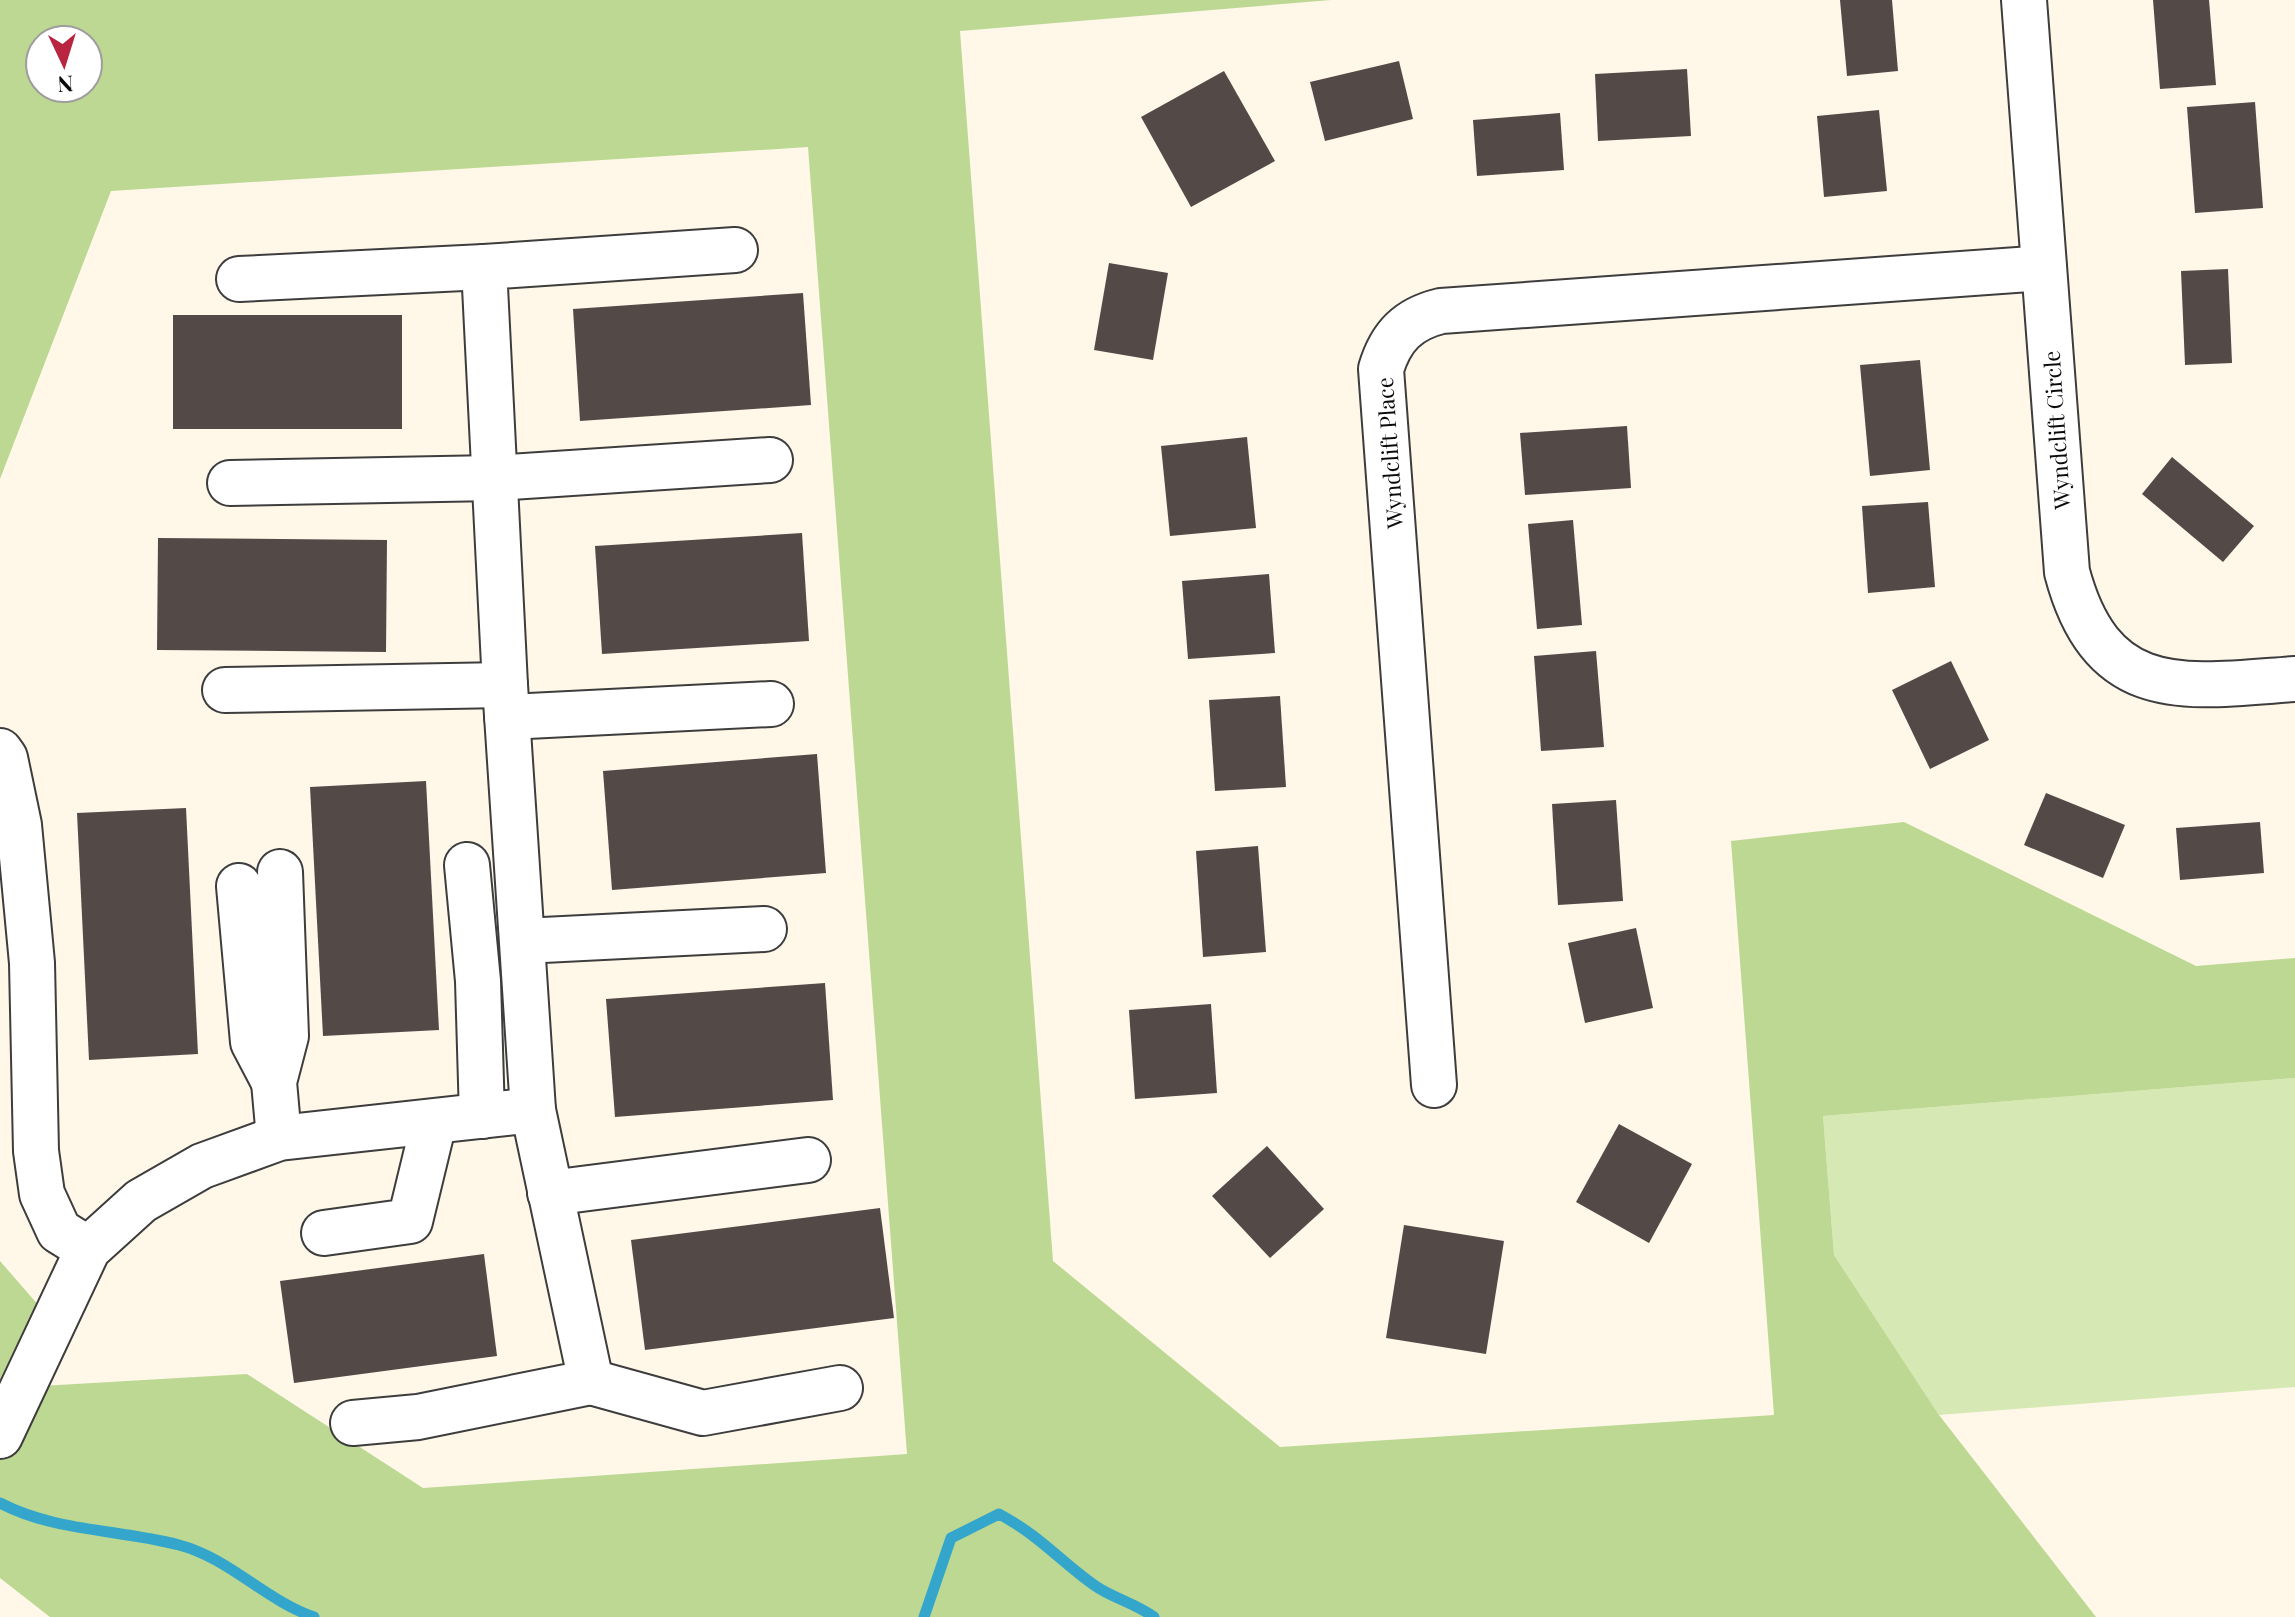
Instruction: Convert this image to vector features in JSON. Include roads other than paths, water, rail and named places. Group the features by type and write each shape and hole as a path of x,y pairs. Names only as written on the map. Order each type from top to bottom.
{"street":[{"name":"Wyndclift Circle","path":"2024,0 2067,572 2075,604 2091,634 2117,661 2142,676 2168,685 2295,679"},
{"path":"239,279 735,250"},
{"path":"484,267 506,701 533,1110 591,1382"},
{"name":"Wyndclift Place","path":"1434,1085 1389,439 1382,394 1384,359 1401,329 1421,316 1441,311 2044,268"},
{"path":"230,483 494,478 770,460"},
{"path":"225,690 506,701 771,704"},
{"path":"0,751 5,758 19,825 32,963 36,1151 42,1194 59,1231 88,1249"},
{"path":"467,865 478,981 482,1116"},
{"path":"279,1138 274,1082 286,1036 280,872"},
{"path":"239,886 253,1042 274,1082"},
{"path":"523,941 764,929"},
{"path":"0,1436 88,1249 141,1201 202,1166 279,1138 533,1110"},
{"path":"324,1233 410,1221 434,1122"},
{"path":"550,1193 808,1160"},
{"path":"353,1423 418,1417 591,1382 703,1413 840,1388"}],"waterway":[{"path":"0,1503 43,1520 156,1540 197,1551 296,1610 314,1617"},
{"path":"924,1617 951,1538 999,1514 1038,1539 1094,1585 1154,1617"}]}
